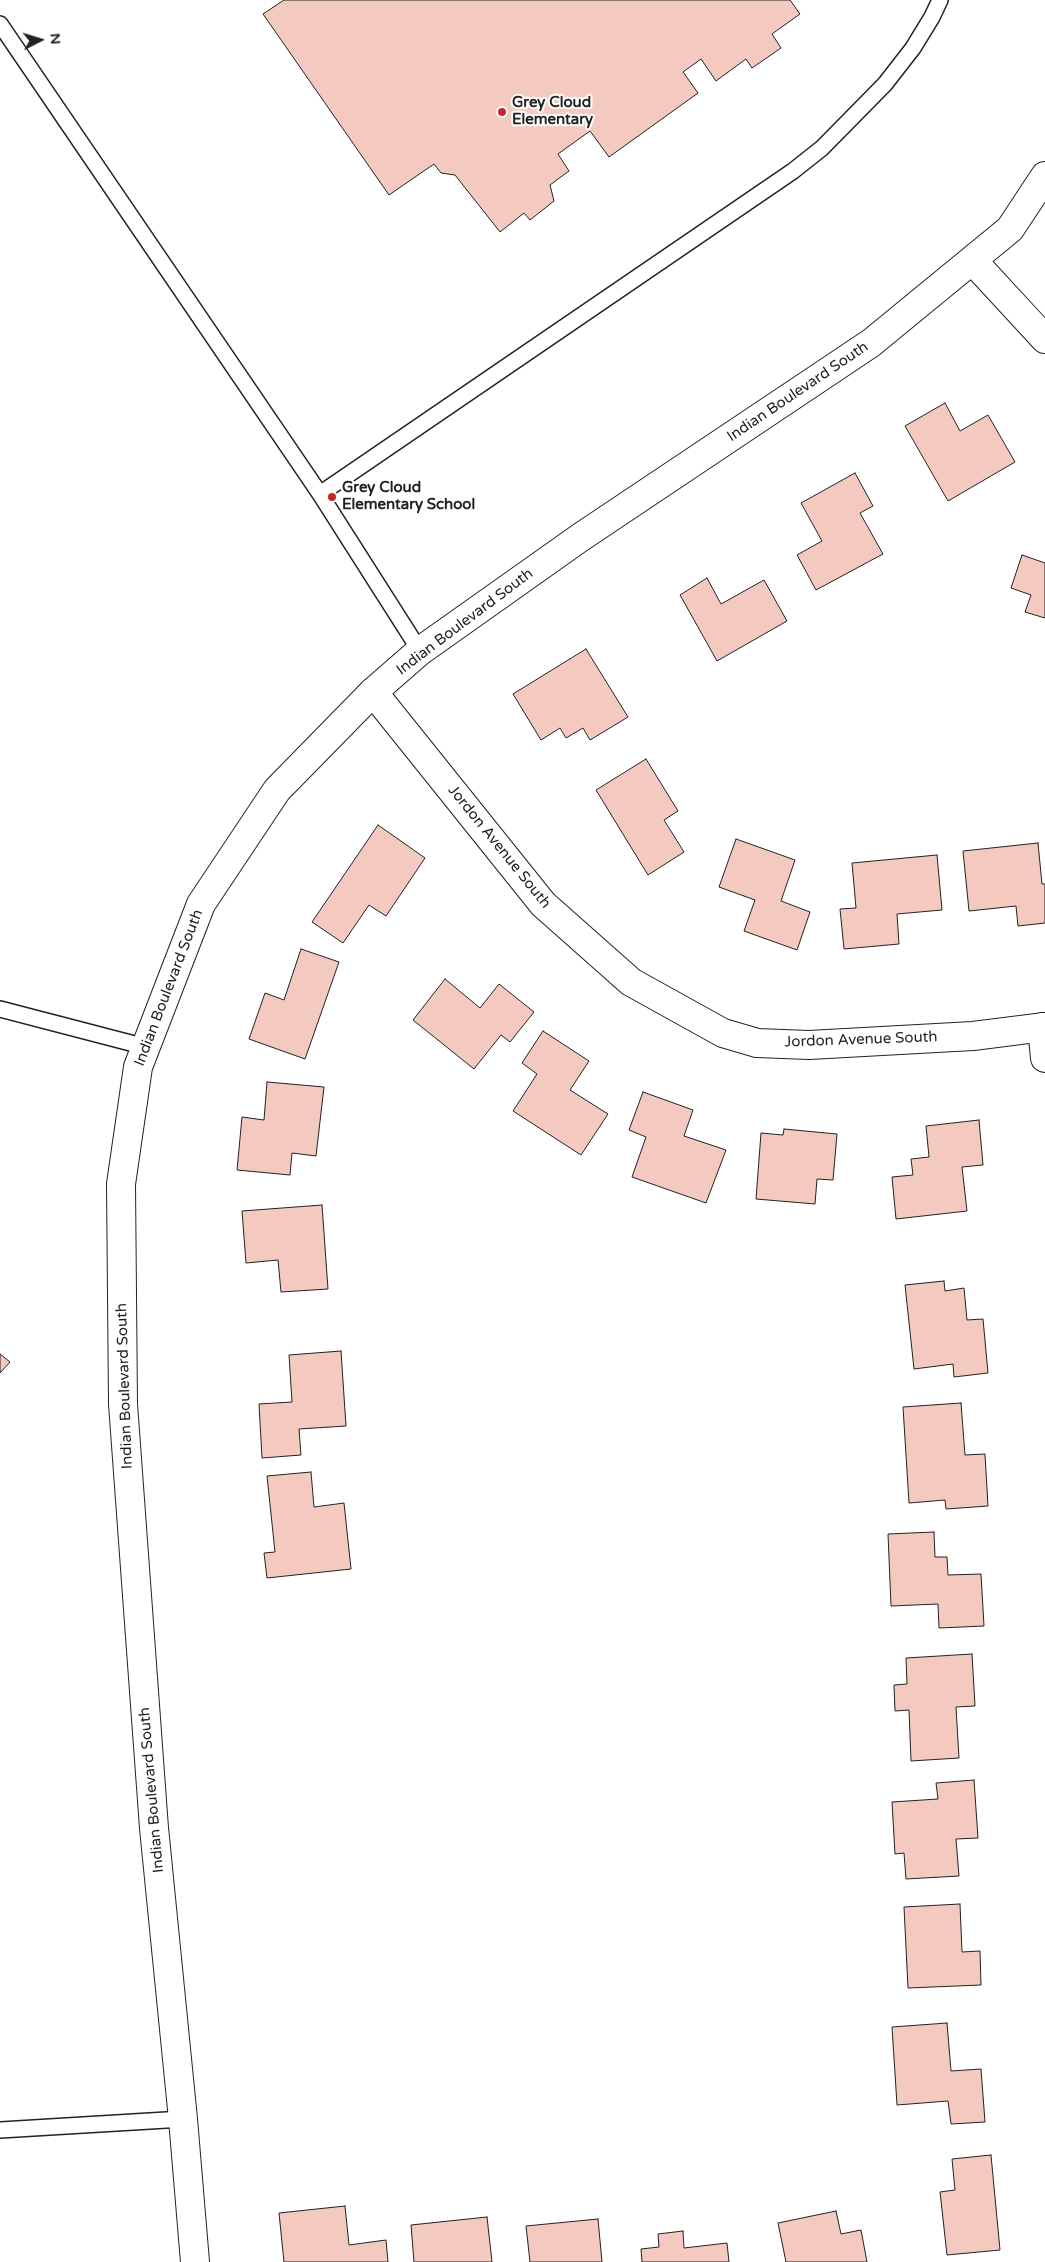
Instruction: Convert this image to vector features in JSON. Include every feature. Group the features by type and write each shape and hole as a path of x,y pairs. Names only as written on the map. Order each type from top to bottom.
{"street":[{"name":"Indian Boulevard South","path":"194,2262 183,2118 154,1828 123,1404 120,1184 138,1067 201,904 277,790 373,692 420,651 582,537 871,343 1010,229 1045,176"},
{"path":"973,261 1045,339"},
{"name":"Jordon Avenue South","path":"373,692 543,904 631,982 723,1033 757,1043 809,1045 973,1036 1044,1027"},
{"path":"1044,1027 1045,1058"}],"lane":[{"path":"320,494 793,171 822,148 885,84 913,48 940,0"},
{"path":"0,24 320,494 420,651"},
{"path":"0,1008 146,1047"},
{"path":"0,2130 183,2118"}],"building":[{"name":"Grey Cloud Elementary","path":"284,0 790,0 800,14 772,34 781,48 752,68 746,59 716,81 701,59 683,72 698,93 609,157 590,131 558,154 569,171 550,185 554,201 530,220 524,213 500,232 455,175 441,173 434,164 389,195 263,14"},
{"path":"945,403 960,431 988,415 1015,462 948,501 905,426"},
{"path":"855,473 873,506 860,513 883,554 816,590 797,555 822,541 801,503"},
{"path":"1022,555 1045,563 1045,618 1025,612 1031,595 1011,588"},
{"path":"707,578 721,604 764,580 787,621 717,661 680,595"},
{"path":"586,649 628,717 590,740 583,728 566,738 560,728 541,740 513,694"},
{"path":"646,759 678,811 664,820 684,852 648,875 596,790"},
{"path":"378,825 425,858 386,916 369,905 343,943 312,922"},
{"path":"736,839 795,860 781,901 810,912 797,950 744,931 755,900 719,887"},
{"path":"1038,843 1042,884 1045,884 1045,923 1018,926 1016,906 969,911 963,851"},
{"path":"937,855 942,910 897,914 899,944 844,949 840,909 856,908 852,863"},
{"path":"301,949 339,962 305,1059 249,1039 265,993 284,1000"},
{"path":"445,979 480,1008 499,984 534,1012 510,1042 501,1035 474,1069 413,1020"},
{"path":"543,1031 589,1061 570,1090 608,1114 581,1155 513,1111 537,1074 522,1063"},
{"path":"267,1082 324,1087 316,1156 292,1153 290,1175 237,1170 242,1117 264,1120"},
{"path":"643,1092 693,1110 684,1136 726,1150 706,1203 632,1177 646,1137 629,1130"},
{"path":"979,1120 983,1165 962,1167 967,1211 896,1219 892,1177 913,1175 911,1159 929,1157 926,1126"},
{"path":"784,1129 837,1134 833,1180 817,1179 815,1204 756,1199 761,1133 783,1135"},
{"path":"322,1205 328,1289 281,1292 278,1260 246,1263 242,1211"},
{"path":"944,1281 945,1291 964,1288 967,1320 983,1319 988,1373 954,1377 953,1364 914,1369 905,1285"},
{"path":"341,1351 346,1426 299,1429 301,1455 262,1458 259,1404 292,1402 289,1355"},
{"path":"0,1354 10,1362 0,1373"},
{"path":"961,1403 965,1455 985,1454 988,1506 946,1509 945,1500 909,1503 903,1407"},
{"path":"311,1472 314,1507 344,1503 351,1569 267,1578 264,1553 275,1552 267,1476"},
{"path":"934,1532 935,1557 947,1557 948,1575 981,1574 984,1626 939,1628 938,1604 891,1606 888,1534"},
{"path":"972,1654 975,1706 956,1707 959,1758 911,1761 909,1710 895,1711 894,1685 907,1684 906,1658"},
{"path":"974,1780 978,1838 956,1839 959,1876 906,1879 904,1853 895,1854 892,1802 938,1799 936,1783"},
{"path":"960,1904 962,1952 980,1951 981,1985 908,1988 904,1907"},
{"path":"947,2023 951,2071 981,2069 985,2122 951,2124 948,2101 897,2105 892,2027"},
{"path":"991,2155 1000,2250 947,2255 940,2192 955,2190 952,2159"},
{"path":"345,2206 349,2245 386,2240 388,2262 284,2262 279,2213"},
{"path":"836,2211 841,2234 861,2230 867,2262 786,2262 778,2223"},
{"path":"487,2217 492,2262 414,2262 411,2225"},
{"path":"598,2219 602,2262 530,2262 526,2226"},
{"path":"683,2231 684,2248 727,2243 729,2262 642,2262 641,2249 659,2247 658,2234"}],"place":[{"name":"Grey Cloud Elementary","path":"502,112"},
{"name":"Grey Cloud Elementary School","path":"332,497"}]}
